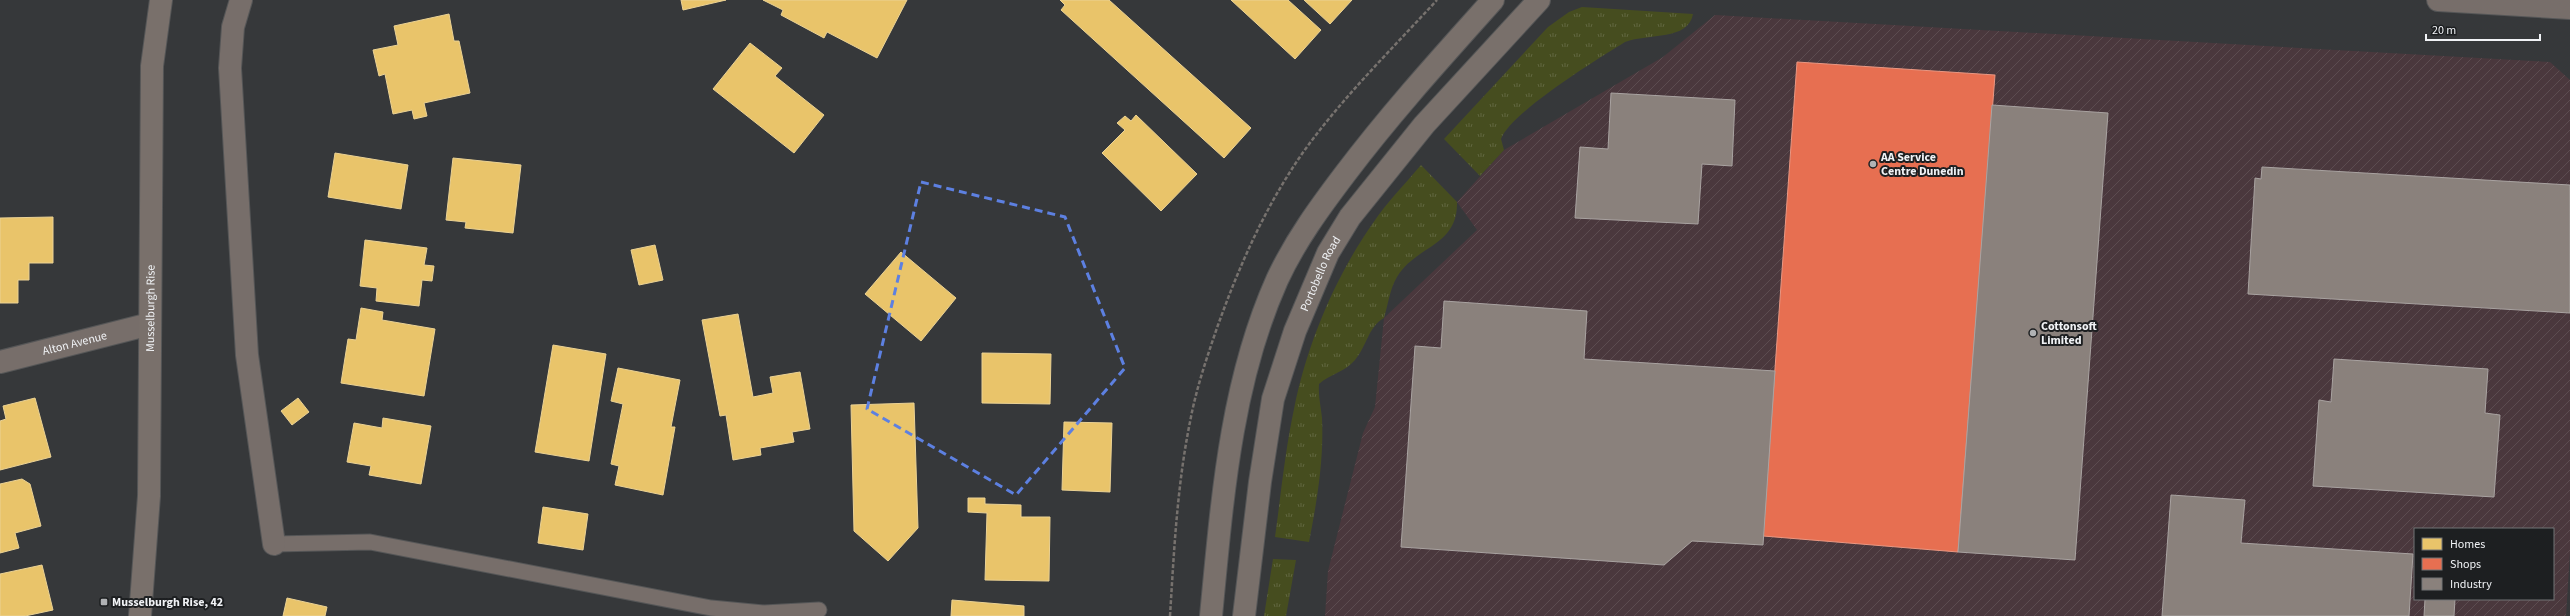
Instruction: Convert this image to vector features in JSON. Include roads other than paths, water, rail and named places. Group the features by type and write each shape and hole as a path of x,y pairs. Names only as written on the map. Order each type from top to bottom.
{"main road":[{"name":"Musselburgh Rise","path":"140,616 149,496 152,66 161,0"},
{"path":"1211,616 1223,498 1233,432 1248,368 1277,280 1311,219 1378,131 1493,0"},
{"name":"Portobello Road","path":"1244,616 1260,482 1273,399 1295,331 1328,253 1350,217 1424,125 1539,0"}],"street":[{"path":"241,0 233,27 230,68 247,355 274,544"},
{"path":"2438,0 2570,8"},
{"name":"Alton Avenue","path":"0,362 150,324"}],"lane":[{"path":"274,544 370,542 711,608 764,613 819,610"}],"place":[{"name":"AA Service Centre Dunedin","path":"1873,164"},
{"name":"Cottonsoft Limited","path":"2033,333"},
{"name":"Musselburgh Rise, 42","path":"104,602"}]}
